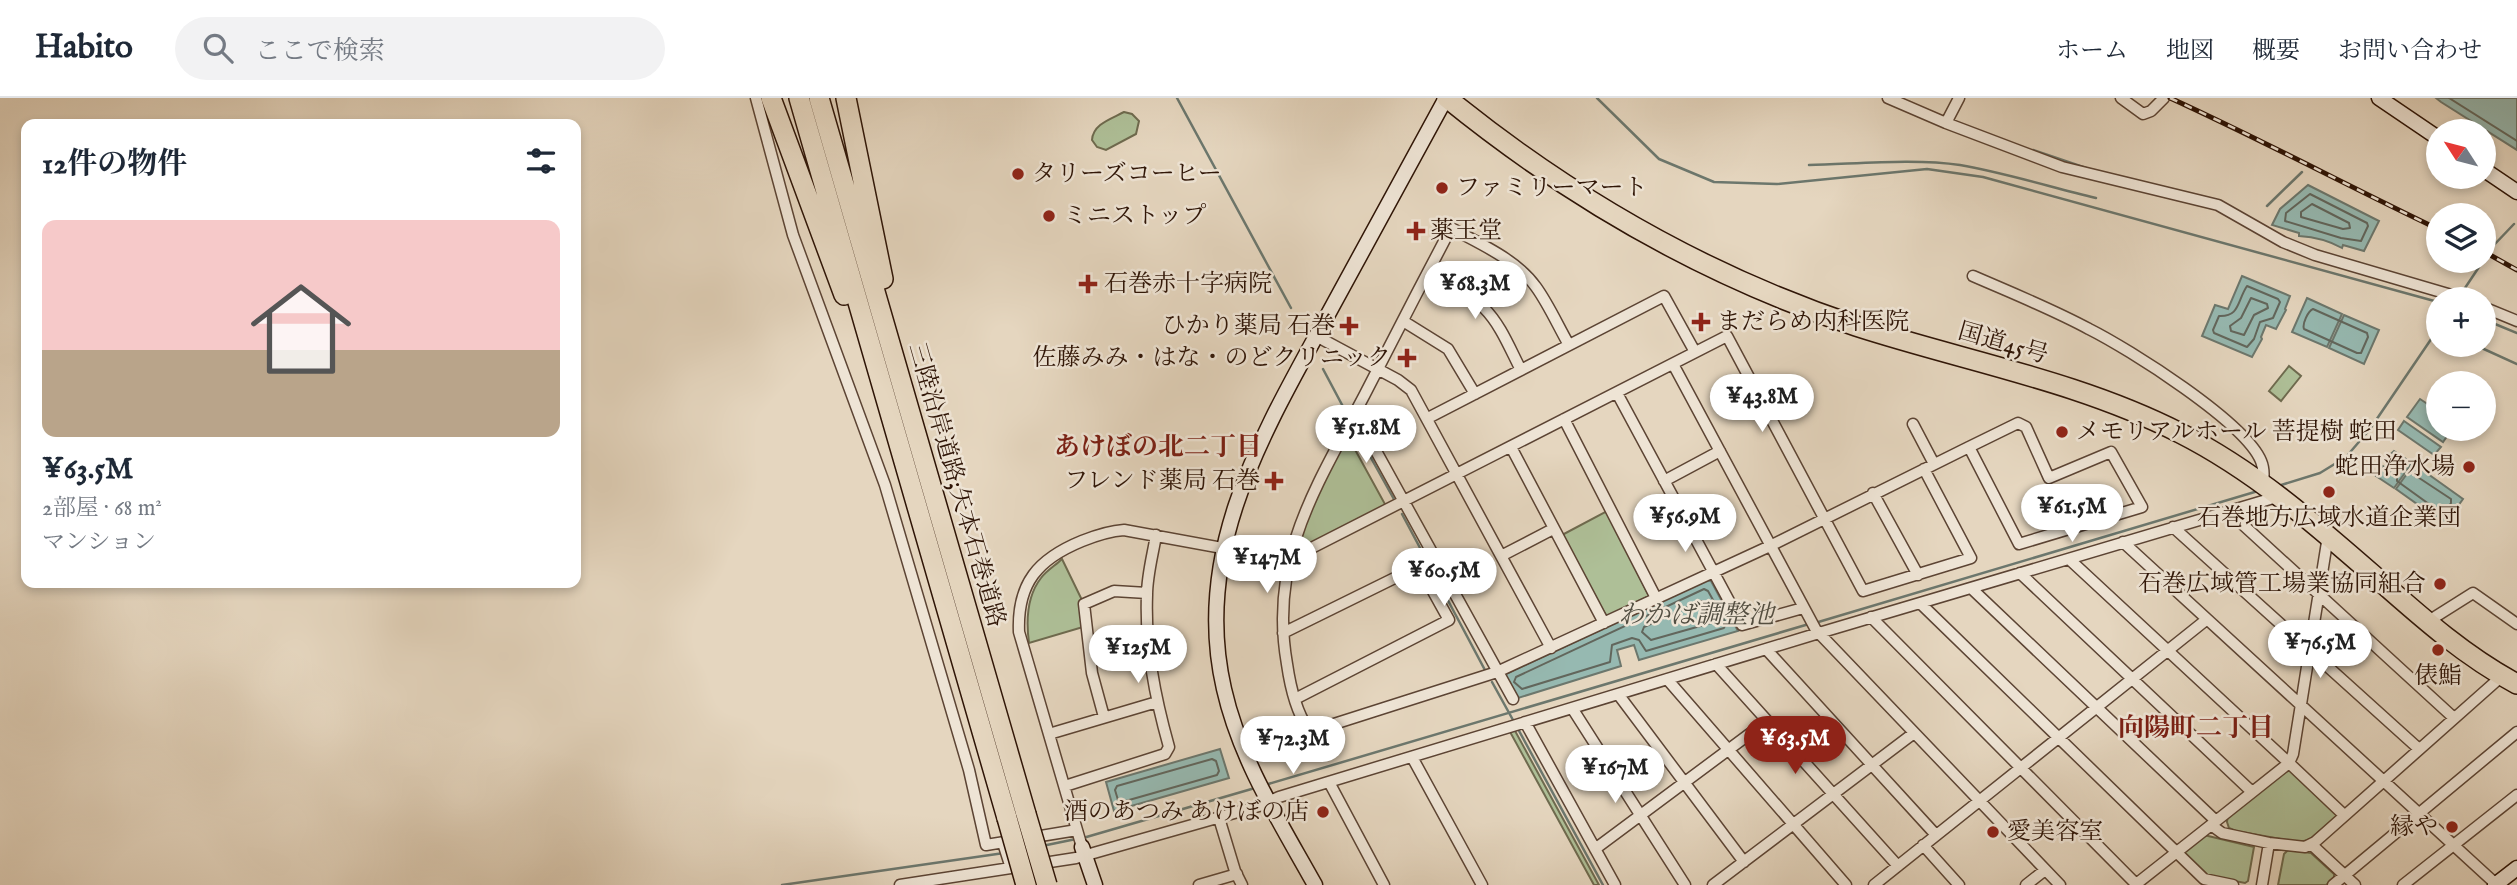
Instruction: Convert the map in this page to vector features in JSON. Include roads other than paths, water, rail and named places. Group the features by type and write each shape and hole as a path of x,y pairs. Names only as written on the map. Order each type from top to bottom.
{"highway":[{"path":"771,98 842,292 926,538"},
{"name":"三陸沿岸道路;矢本石巻道路","path":"799,98 926,538 1016,816 1047,885"},
{"name":"三陸沿岸道路;矢本石巻道路","path":"819,98 909,409 1016,816 1026,885"},
{"path":"846,98 909,409"},
{"name":"国道45号","path":"1446,98 1559,182 1681,254 1800,306 2104,400 2178,432 2271,489 2427,622 2510,680"}],"street":[{"path":"756,98 793,235 885,485 969,770 986,845 1003,842 1081,842 1219,818 1263,790 1329,782 1818,631 2228,511 2271,489 2262,463 2220,415 2145,361 2090,329 1973,276"},
{"path":"1315,885 1263,790 1233,725 1216,642 1217,594 1223,548 1233,507 1250,466 1316,336 1446,98"},
{"path":"1888,98 2062,167 2218,205 2283,242 2315,255 2426,288"},
{"path":"1948,120 1959,98"},
{"path":"2121,98 2143,114 2151,111 2164,98"},
{"path":"2379,98 2426,130"},
{"path":"2496,178 2517,192"},
{"path":"1569,345 1537,288 1525,274 1497,253 1451,228 1302,516 1288,560 1283,588 1283,634 1289,678 1306,727 1312,731 1497,672 1770,546 1929,466 2018,423 2026,427 2049,478 2111,452 2141,507 2019,544 1969,447"},
{"path":"1427,274 1483,307 1499,328 1521,370"},
{"path":"1428,418 1664,296 1695,352"},
{"path":"2496,312 2517,321"},
{"path":"1403,321 1448,349 1475,394"},
{"path":"1316,336 1378,368 1411,390 1550,648"},
{"path":"1095,885 1019,632 1022,597 1028,583 1040,566 1055,553 1107,531 1124,530 1288,560 1727,336 1863,591 1971,558 1913,424"},
{"path":"1673,363 1818,631 2060,885"},
{"path":"1616,393 1742,625 1806,612"},
{"path":"1355,413 1513,699"},
{"path":"1564,419 1656,598"},
{"path":"1511,447 1604,623"},
{"path":"1664,481 1720,451"},
{"path":"1873,494 1918,575"},
{"path":"2228,511 2454,718"},
{"path":"2173,527 2419,749"},
{"path":"1501,556 1553,529"},
{"path":"1065,786 1165,754 1169,747 1157,702 1149,649 1147,593 1156,535"},
{"path":"1871,617 2136,885 2289,763 2293,754 2328,536"},
{"path":"2123,542 2496,885 2517,868"},
{"path":"2069,559 2344,815"},
{"path":"1283,634 1419,566 1449,620 1295,699"},
{"path":"2020,573 2251,791"},
{"path":"1971,587 2222,833 2269,843 2305,847 2311,844 2454,718 2510,680"},
{"path":"1104,717 1092,673 1084,604 1114,591 1147,593"},
{"path":"2427,622 2473,593 2517,624"},
{"path":"1920,603 2175,853 2204,879 2233,885"},
{"path":"1874,885 2206,620"},
{"path":"1766,649 1936,835"},
{"path":"1716,664 1898,866"},
{"path":"1667,679 1846,885"},
{"path":"1618,694 1744,862"},
{"path":"1049,734 1157,702"},
{"path":"1572,708 1685,885"},
{"path":"1595,849 1767,721"},
{"path":"1525,722 1615,885"},
{"path":"2333,885 2517,732"},
{"path":"1713,885 1914,733"},
{"path":"1412,757 1482,885"},
{"path":"1329,782 1384,885"},
{"path":"2403,885 2517,795"},
{"path":"1219,818 1242,885"},
{"path":"1003,842 1011,868"},
{"path":"900,885 1011,868 1081,842"},
{"path":"2262,885 2269,843"},
{"path":"2311,844 2355,885"},
{"path":"1923,845 1959,885"},
{"path":"2026,885 2045,870"},
{"path":"990,872 994,885"},
{"path":"1199,885 1237,874"}],"water":[{"path":"2436,98 2517,98 2517,150 2496,137 2496,119 2468,119"},
{"path":"2308,185 2379,221 2364,251 2299,236 2299,233 2272,225 2280,209"},
{"path":"2242,276 2290,296 2276,329 2266,325 2252,357 2202,336 2215,305 2228,309"},
{"path":"2307,298 2342,314 2327,347 2292,332"},
{"path":"2344,315 2379,330 2364,364 2329,348"},
{"path":"2420,399 2426,403 2426,430 2407,417"},
{"path":"2404,421 2426,436 2426,441 2432,441 2441,447 2434,455 2398,430"},
{"path":"2394,451 2412,463 2394,488 2376,476 2383,466 2392,472 2395,467 2384,460"},
{"path":"2414,464 2463,499 2445,524 2396,489"},
{"name":"わかば調整池","path":"1707,580 1711,581 1738,631 1639,660 1634,645 1617,650 1621,666 1518,698 1504,678 1506,674"},
{"path":"1220,749 1229,778 1114,811 1106,782"}],"waterway":[{"path":"1177,98 1291,308"},
{"path":"1597,98 1659,159 1714,182 1777,184 1927,169 1983,177 2426,299"},
{"path":"2033,150 2086,168"},
{"path":"1809,165 1905,162 1960,165 2096,198"},
{"path":"2267,206 2302,172"},
{"path":"2466,287 2493,246 2514,224"},
{"path":"2496,324 2517,333"},
{"path":"2278,486 2320,473 2346,457 2370,429 2426,347"},
{"path":"2496,354 2517,364"},
{"path":"1323,369 1348,416"},
{"path":"1356,431 1395,501"},
{"path":"1815,623 2258,491"},
{"path":"1402,514 1486,672"},
{"path":"1265,785 1809,624"},
{"path":"1492,682 1513,720"},
{"path":"1518,729 1603,885"},
{"path":"1083,838 1255,788"},
{"path":"1042,846 1076,839"},
{"path":"782,885 1004,853"}],"railway":[{"path":"2170,98 2426,223"},
{"path":"2496,258 2517,270"}],"place":[{"name":"タリーズコーヒー","path":"1018,174"},
{"name":"ファミリーマート","path":"1442,188"},
{"name":"ミニストップ","path":"1049,216"},
{"name":"薬王堂","path":"1416,231"},
{"name":"石巻赤十字病院","path":"1088,284"},
{"name":"まだらめ内科医院","path":"1701,322"},
{"name":"ひかり薬局 石巻","path":"1349,326"},
{"name":"佐藤みみ・はな・のどクリニック","path":"1407,358"},
{"name":"メモリアルホール 菩提樹 蛇田","path":"2062,432"},
{"name":"蛇田浄水場","path":"2469,467"},
{"name":"フレンド薬局 石巻","path":"1274,481"},
{"name":"石巻地方広域水道企業団","path":"2329,492"},
{"name":"石巻広域管工場業協同組合","path":"2440,584"},
{"name":"俵鮨","path":"2438,650"},
{"name":"酒のあつみ あけぼの店","path":"1323,812"},
{"name":"縁や","path":"2452,827"},
{"name":"愛美容室","path":"1993,832"}],"district":[{"name":"あけぼの北二丁目","path":"1158,447"},
{"name":"向陽町二丁目","path":"2196,728"}]}
